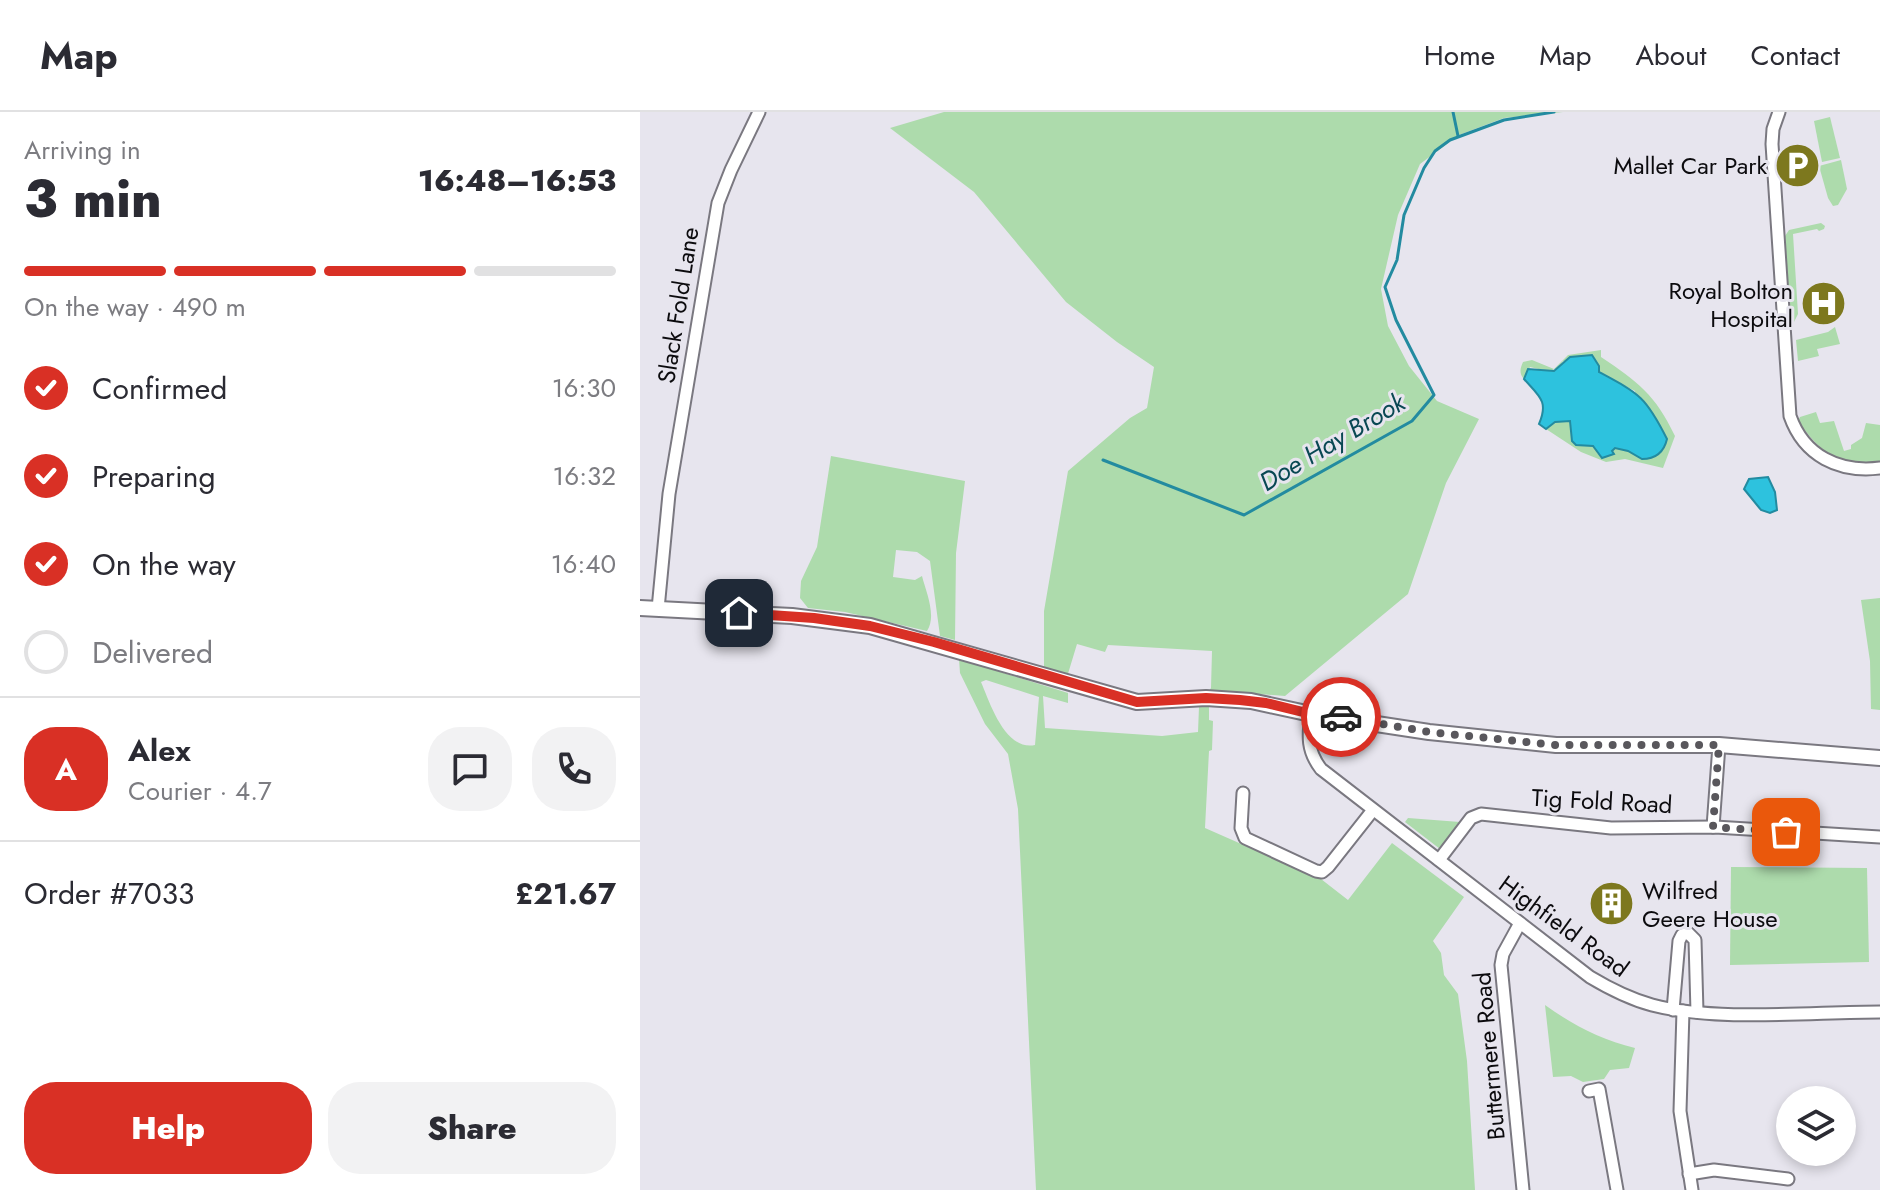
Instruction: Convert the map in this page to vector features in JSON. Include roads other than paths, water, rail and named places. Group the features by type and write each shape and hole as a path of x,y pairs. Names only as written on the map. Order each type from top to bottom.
{"main road":[{"path":"640,608 792,616 859,624 934,642 1122,699 1150,703 1206,698 1240,700 1429,732 1556,745 1719,745 1880,758"}],"street":[{"name":"Slack Fold Lane","path":"658,609 669,494 715,217 731,170 759,112"},
{"path":"1779,112 1772,144 1790,416 1802,441 1822,458 1856,469 1880,468"},
{"name":"Highfield Road","path":"1311,714 1308,740 1314,760 1321,769 1601,983 1628,997 1697,1012 1880,1012"},
{"path":"1713,827 1719,745"},
{"path":"1243,793 1241,828 1245,838 1322,872 1373,810"},
{"name":"Tig Fold Road","path":"1439,860 1471,818 1481,814 1611,828 1713,827 1880,837"},
{"name":"Buttermere Road","path":"1520,923 1503,954 1501,965 1523,1190"},
{"path":"1692,1190 1680,1111 1678,1010 1679,941 1682,935 1688,933 1695,940 1697,1012"},
{"path":"1589,1091 1599,1089 1617,1190"},
{"path":"1689,1174 1714,1170 1788,1179"}],"water":[{"path":"1592,355 1599,372 1633,392 1653,414 1667,439 1664,448 1655,456 1642,459 1615,448 1612,451 1614,454 1602,458 1593,446 1576,445 1572,441 1570,421 1555,422 1546,429 1539,424 1543,404 1524,379 1528,369 1554,371 1570,357"},
{"path":"1768,477 1775,492 1777,510 1770,513 1761,510 1744,489 1749,479"}],"waterway":[{"path":"1453,112 1458,136"},
{"name":"Doe Hay Brook","path":"1103,460 1244,515 1412,421 1434,395 1396,320 1385,287 1397,260 1404,215 1424,168 1435,151 1450,140 1504,120 1554,112"}],"place":[{"name":"Mallet Car Park","path":"1798,165"},
{"name":"Royal Bolton Hospital","path":"1824,304"},
{"name":"Wilfred Geere House","path":"1611,904"}]}
